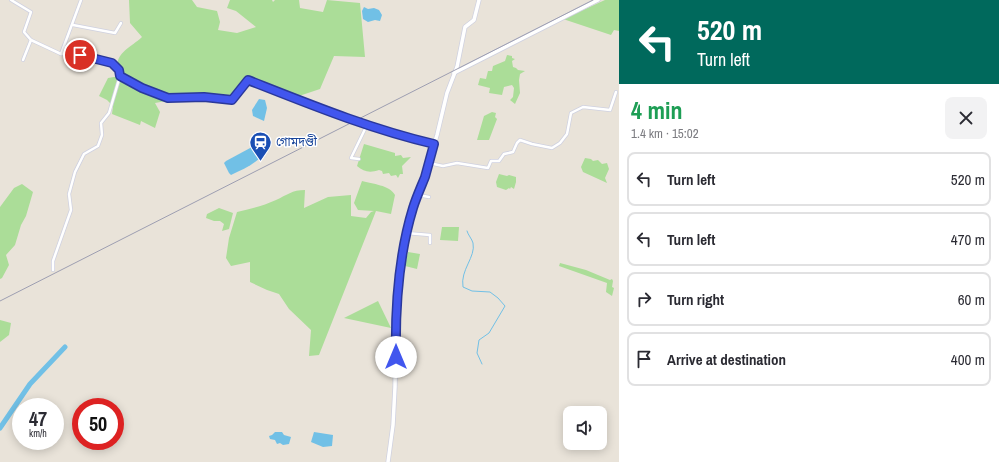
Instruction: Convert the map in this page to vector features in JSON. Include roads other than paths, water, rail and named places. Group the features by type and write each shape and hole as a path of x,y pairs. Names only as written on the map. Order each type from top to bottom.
{"main road":[{"path":"388,462 395,393 398,280 406,233 413,207 429,163 447,93 457,67 465,27 474,20 479,0"},
{"path":"454,73 598,0"}],"street":[{"path":"11,0 31,12 24,32 31,40 61,54 80,55 112,63 119,70 120,76 109,113 101,123 102,135 98,146 84,154 75,172 70,194 71,210 53,261 53,270"},
{"path":"61,54 81,0"},
{"path":"73,25 116,33 121,23"},
{"path":"23,60 31,40"},
{"path":"120,76 142,88 168,98 204,97 232,100 248,80 354,122 397,136 434,144"},
{"path":"429,163 443,166 458,163 488,168 491,162 499,161 504,154 513,152 520,140 552,148 560,143 567,134 571,113 583,107 610,110 616,92"},
{"path":"359,159 350,158 367,125"},
{"path":"418,195 429,197"},
{"path":"406,233 430,235 430,243"}],"water":[{"path":"364,7 379,10 382,15 380,21 375,20 368,22 363,19 362,11"},
{"path":"259,99 265,100 267,108 264,121 253,116 252,110"},
{"path":"252,147 258,151 261,157 251,165 231,175 224,163"},
{"path":"275,432 282,432 284,435 291,437 289,444 277,444 275,440 270,439 269,436"},
{"path":"314,432 333,435 332,446 323,447 311,442"}],"waterway":[{"path":"467,231 473,243 473,248 464,275 463,287 472,291 490,292 505,306 489,333 479,340 477,353 482,364"},
{"path":"0,428 30,384 65,347"}],"railway":[{"path":"0,301 593,0"}],"place":[{"name":"গোমদণ্ডী","path":"261,162"}]}
